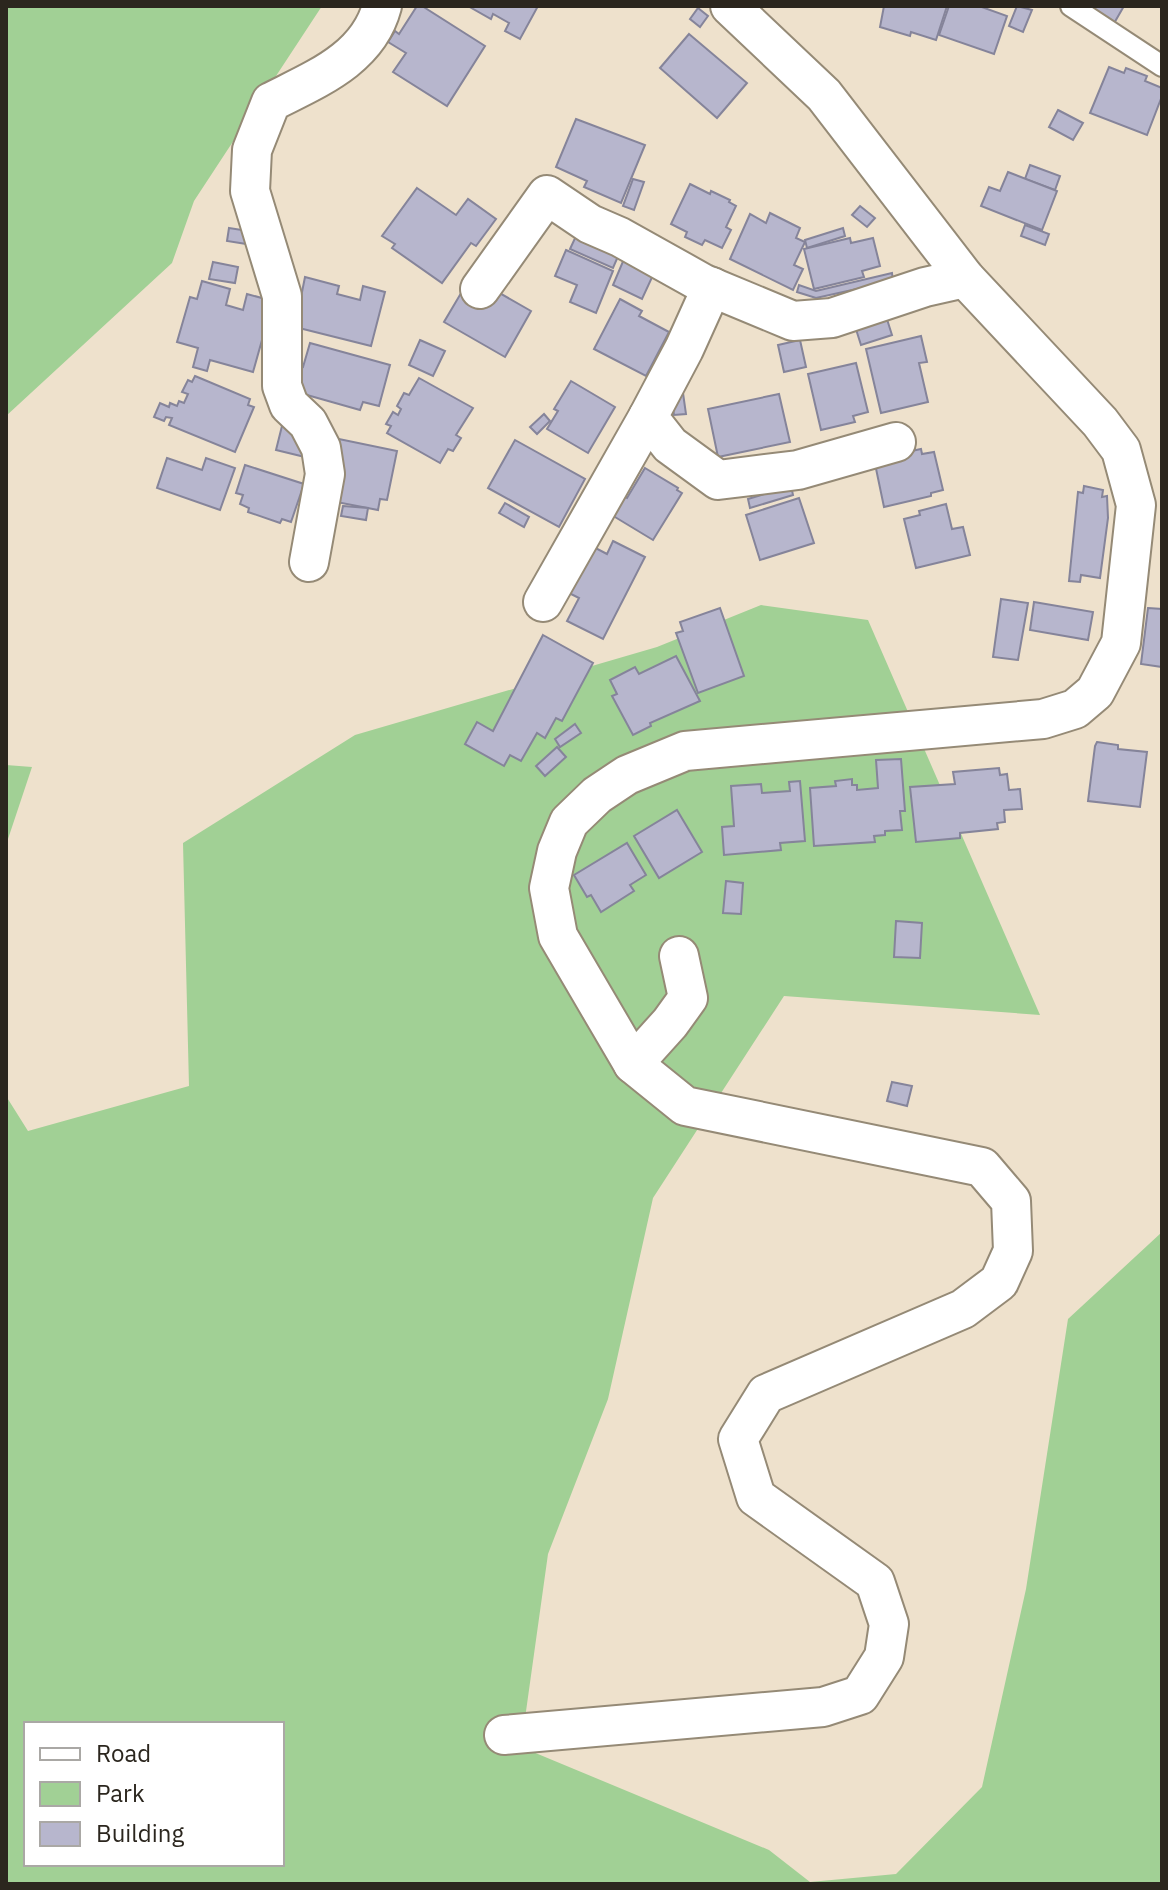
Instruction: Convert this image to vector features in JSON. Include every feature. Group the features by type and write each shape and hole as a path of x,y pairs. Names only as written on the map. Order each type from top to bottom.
{"street":[{"path":"309,562 325,474 321,448 308,423 289,405 282,386 282,296 250,191 252,150 271,102 333,70 365,44 382,6"},
{"path":"504,1735 823,1707 860,1695 884,1657 889,1624 875,1582 756,1497 738,1439 766,1394 963,1309 999,1282 1013,1251 1011,1201 982,1167 685,1106 633,1064 558,936 549,888 557,851 569,822 597,795 627,775 685,751 1043,719 1075,709 1095,692 1121,643 1136,505 1121,450 1100,422 965,278 824,95 730,6"},
{"path":"480,289 547,195 590,224 712,287 793,321 832,318 925,287 965,278"},
{"path":"543,602 648,417 712,287"},
{"path":"648,417 670,445 718,480 798,470 896,442"},
{"path":"633,1064 688,998 679,956"}],"lane":[{"path":"1071,6 1162,66"}],"green space":[{"path":"6,6 322,6 194,201 172,263 6,416"},
{"path":"761,605 868,620 1040,1015 784,996 653,1198 608,1399 548,1554 521,1747 769,1850 810,1882 896,1874 982,1787 1026,1589 1068,1319 1162,1232 1162,1884 6,1884 6,1096 28,1131 189,1086 183,843 355,735 657,647"},
{"path":"6,765 32,767 6,845"}],"building":[{"path":"417,6 422,6 485,46 447,106 393,72 406,53 388,42 395,31 399,34"},
{"path":"468,6 538,6 520,39 505,31 509,23 493,14 491,19"},
{"path":"884,6 947,6 936,40 880,27"},
{"path":"949,6 979,6 1007,16 994,54 939,35"},
{"path":"1017,6 1032,10 1023,32 1009,26"},
{"path":"1082,6 1124,6 1113,25"},
{"path":"698,8 708,16 700,27 690,19"},
{"path":"689,34 747,83 717,118 660,68"},
{"path":"1109,67 1124,73 1126,68 1147,76 1145,81 1162,88 1162,96 1147,135 1090,113"},
{"path":"1058,110 1083,123 1073,140 1049,127"},
{"path":"576,119 645,145 621,203 584,187 587,181 556,167"},
{"path":"1030,165 1060,176 1055,190 1025,179"},
{"path":"1008,172 1057,191 1042,230 981,206 989,187 1000,191"},
{"path":"633,179 644,182 634,210 623,206"},
{"path":"690,184 730,200 736,206 726,227 731,230 722,248 705,240 702,245 685,237 687,232 671,224"},
{"path":"417,188 456,215 468,199 496,219 476,246 471,243 442,283 392,248 395,244 382,236"},
{"path":"860,206 875,218 867,227 852,215"},
{"path":"770,213 800,228 796,238 805,242 794,265 803,269 793,290 730,259 750,214 766,223"},
{"path":"1025,225 1049,234 1045,245 1021,236"},
{"path":"229,228 255,232 253,245 227,241"},
{"path":"843,228 845,236 807,248 805,240"},
{"path":"576,236 619,254 613,268 570,249"},
{"path":"850,238 851,243 873,238 880,266 862,271 864,277 814,289 804,249"},
{"path":"566,250 613,271 596,313 570,302 577,285 555,276"},
{"path":"624,259 654,273 642,299 613,285"},
{"path":"213,262 238,267 235,283 209,279"},
{"path":"892,273 893,281 816,298 797,292 799,285 816,291"},
{"path":"305,277 339,286 337,294 360,300 363,286 385,292 371,346 295,327"},
{"path":"202,281 230,289 226,305 243,310 247,294 273,301 253,372 210,360 207,371 193,367 198,348 177,342 190,297 197,299"},
{"path":"467,283 489,287 531,311 505,357 444,322"},
{"path":"620,299 642,311 639,316 669,332 646,376 594,349"},
{"path":"885,313 892,335 861,345 854,323"},
{"path":"921,336 927,362 919,363 928,402 881,413 866,349"},
{"path":"420,340 445,351 433,376 409,365"},
{"path":"800,340 806,367 784,372 778,345"},
{"path":"310,343 390,365 379,406 363,402 360,410 307,395 306,398 295,365 303,367"},
{"path":"856,363 868,412 853,416 855,422 821,430 808,374"},
{"path":"195,376 250,399 248,405 254,407 235,452 169,425 172,418 166,417 164,421 154,417 160,403 169,407 170,403 177,406 179,401 184,403 188,394 182,392 188,380 192,382"},
{"path":"419,378 473,408 456,435 461,438 453,451 448,449 440,463 387,433 391,426 386,424 393,412 398,415 401,409 397,406 404,393 409,395"},
{"path":"571,381 615,407 588,453 547,429 558,411 554,409"},
{"path":"682,386 686,414 674,415 670,388"},
{"path":"779,394 790,442 718,457 708,409"},
{"path":"544,414 550,421 537,434 530,427"},
{"path":"282,426 294,429 305,457 276,450"},
{"path":"334,438 397,451 387,500 380,499 378,510 326,500"},
{"path":"515,440 585,479 559,527 488,488"},
{"path":"921,449 922,454 934,452 943,490 931,493 931,496 884,507 874,459"},
{"path":"167,458 202,470 206,458 235,468 220,510 157,488"},
{"path":"245,465 304,484 291,522 282,519 280,523 248,512 249,508 240,504 243,495 236,493"},
{"path":"645,468 682,493 653,540 610,514 621,495 627,498"},
{"path":"791,486 793,495 750,508 748,499"},
{"path":"1084,486 1103,490 1102,497 1107,496 1108,518 1100,578 1081,575 1080,582 1069,581 1078,492 1083,493"},
{"path":"799,498 814,543 760,560 746,515"},
{"path":"505,503 529,517 524,527 499,513"},
{"path":"946,504 952,529 963,527 970,555 916,568 904,519 920,515 919,511"},
{"path":"343,506 368,508 366,520 341,516"},
{"path":"613,541 645,557 603,639 567,621 579,598 567,592 590,545 607,554"},
{"path":"1001,599 1028,603 1018,660 993,657"},
{"path":"1034,602 1093,612 1088,640 1030,630"},
{"path":"720,608 744,676 698,693 676,633 683,631 680,622"},
{"path":"1148,608 1162,609 1162,667 1141,664"},
{"path":"543,635 593,663 562,721 556,718 545,738 537,733 521,761 510,755 504,766 465,744 477,722 493,731"},
{"path":"676,656 700,701 650,723 651,726 633,735 612,696 617,694 610,680 635,667 639,674"},
{"path":"575,724 581,733 560,747 555,739"},
{"path":"1097,742 1118,745 1118,749 1147,752 1140,807 1088,801"},
{"path":"557,747 566,757 545,776 536,766"},
{"path":"901,759 905,811 900,811 902,830 885,831 885,835 874,836 875,842 814,846 810,788 836,786 835,781 852,779 852,785 857,785 857,790 878,788 876,760"},
{"path":"999,768 1000,775 1007,774 1009,790 1020,789 1022,809 1004,810 1005,822 997,823 998,829 960,833 960,838 916,842 910,787 955,784 953,772"},
{"path":"800,781 805,841 780,843 781,850 724,855 722,827 734,826 731,786 761,784 762,793 790,791 789,782"},
{"path":"677,810 702,852 659,878 634,836"},
{"path":"627,843 646,875 630,885 634,891 601,912 591,895 587,897 574,875"},
{"path":"726,881 743,883 741,914 723,913"},
{"path":"896,921 922,923 920,958 894,957"},
{"path":"892,1082 912,1086 907,1106 887,1101"}]}
